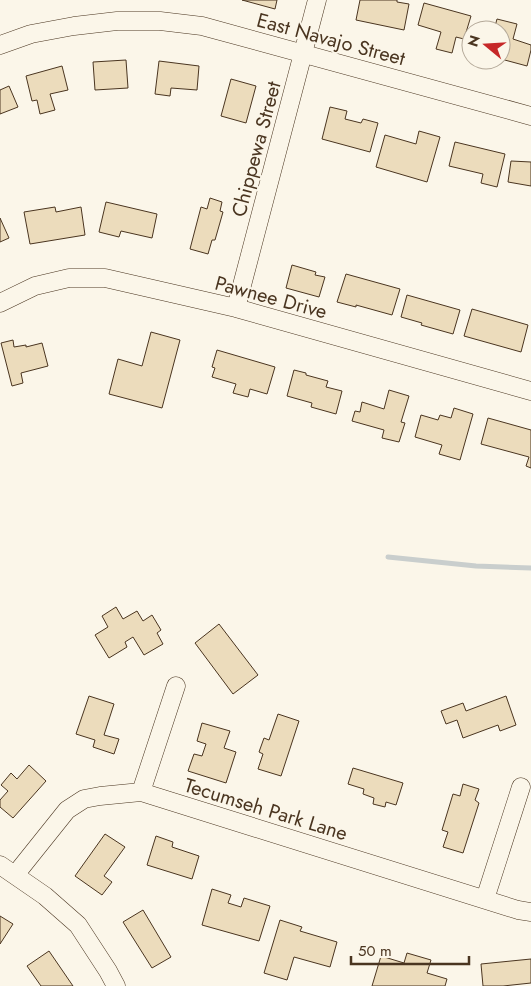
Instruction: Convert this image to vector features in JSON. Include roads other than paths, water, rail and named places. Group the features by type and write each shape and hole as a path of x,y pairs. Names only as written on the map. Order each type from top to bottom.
{"street":[{"name":"Chippewa Street","path":"236,308 317,0"},
{"name":"East Navajo Street","path":"0,45 31,34 117,21 160,21 202,26 531,116"},
{"name":"Pawnee Drive","path":"0,303 35,286 69,278 105,278 236,308 531,391"},
{"path":"141,792 176,686"},
{"path":"484,899 521,787"},
{"name":"Tecumseh Park Lane","path":"15,875 68,810 84,799 141,792 518,910 531,912"},
{"path":"0,865 45,896 78,925 116,986"}],"waterway":[{"path":"388,557 476,566 531,568"}]}
